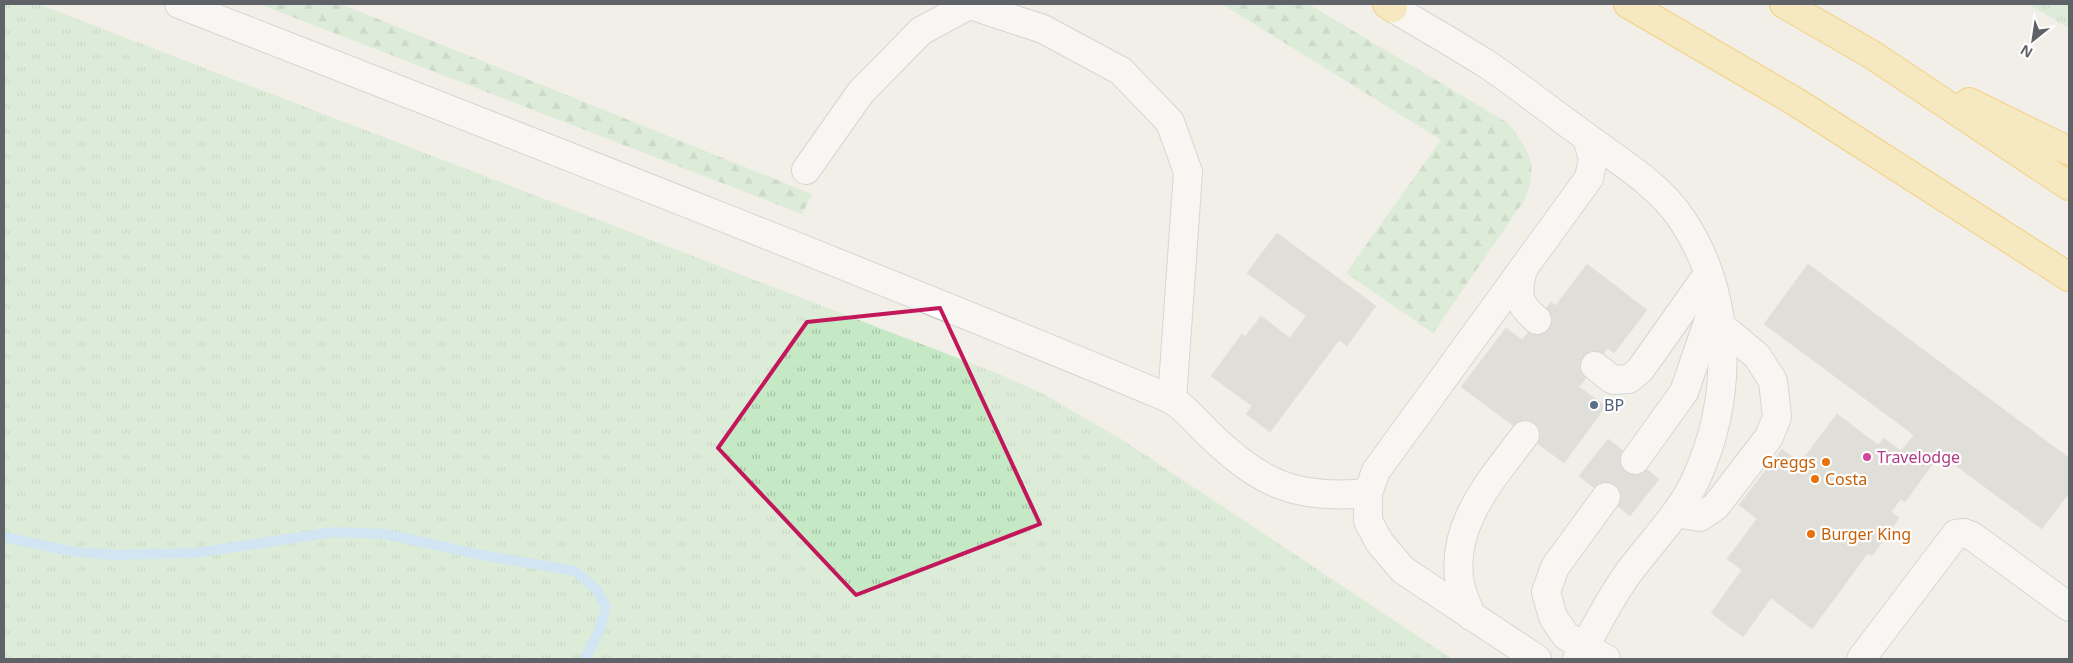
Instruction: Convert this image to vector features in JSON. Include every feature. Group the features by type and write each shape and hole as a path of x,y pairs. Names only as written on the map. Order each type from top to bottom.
{"highway":[{"path":"1628,4 1796,102 2069,277"},
{"path":"1784,4 1871,54 2069,151"},
{"path":"1871,54 2069,186"}],"lane":[{"path":"179,4 799,246 1172,400 1239,462 1269,481 1313,493 1347,495 1368,493"},
{"path":"806,170 861,92 921,31 968,4 1043,30 1121,72 1170,122 1188,172 1172,400"},
{"path":"1390,6 1488,65 1633,171 1662,196 1681,218 1712,286 1721,326 1724,362 1718,412 1696,479 1676,513 1629,572 1605,609 1589,656 1566,636 1553,617 1546,592 1555,567 1606,497"},
{"path":"1536,659 1403,570 1380,543 1368,521 1368,493 1376,471 1589,178 1593,158 1587,138"},
{"path":"1523,268 1518,287 1520,303 1537,320"},
{"path":"1595,366 1614,380 1629,379 1640,370 1712,286"},
{"path":"1635,460 1684,392 1712,286"},
{"path":"1676,513 1700,517 1716,506 1769,437 1777,417 1773,381 1757,356 1721,326"},
{"path":"1471,616 1460,584 1459,556 1467,518 1487,485 1525,435"},
{"path":"1861,659 1956,534 1964,533 1972,536 2069,607"}],"highlighted area":[{"path":"940,308 1040,524 856,595 718,448 807,322"}],"green space":[{"path":"4,4 38,4 999,374 1043,394 1121,439 1452,659 4,659"},
{"path":"259,4 341,4 812,194 802,214"},
{"path":"1222,4 1308,4 1508,123 1521,142 1530,158 1531,167 1529,187 1525,199 1433,333 1346,273 1441,140"},
{"path":"2028,4 2069,4 2069,28"}],"building":[{"path":"1277,233 1376,306 1347,346 1339,340 1270,432 1246,414 1252,406 1211,376 1242,334 1245,337 1261,316 1290,338 1306,316 1247,273"},
{"path":"1587,264 1647,310 1614,353 1554,308"},
{"path":"1808,264 2069,458 2069,493 2042,529 1940,454 1905,502 1901,499 1891,512 1899,518 1872,556 1868,553 1812,629 1771,598 1743,637 1711,613 1742,570 1727,559 1757,519 1739,505 1782,449 1800,463 1837,414 1878,445 1884,438 1901,451 1914,435 1764,324"},
{"path":"1551,302 1610,345 1579,387 1606,406 1564,463 1461,387 1506,328 1522,340"},
{"path":"1608,439 1659,479 1630,516 1579,476"}],"waterway":[{"path":"4,537 69,551 114,555 195,553 334,532 385,534 482,555 575,571 596,589 606,607 599,631 585,659"}],"tunnel":[{"path":"1537,320 1583,357"},
{"path":"1525,435 1583,357 1595,366"},
{"path":"1606,497 1635,460"}],"place":[{"name":"BP","path":"1594,405"},
{"name":"Travelodge","path":"1867,457"},
{"name":"Greggs","path":"1826,462"},
{"name":"Costa","path":"1815,479"},
{"name":"Burger King","path":"1811,534"}]}
